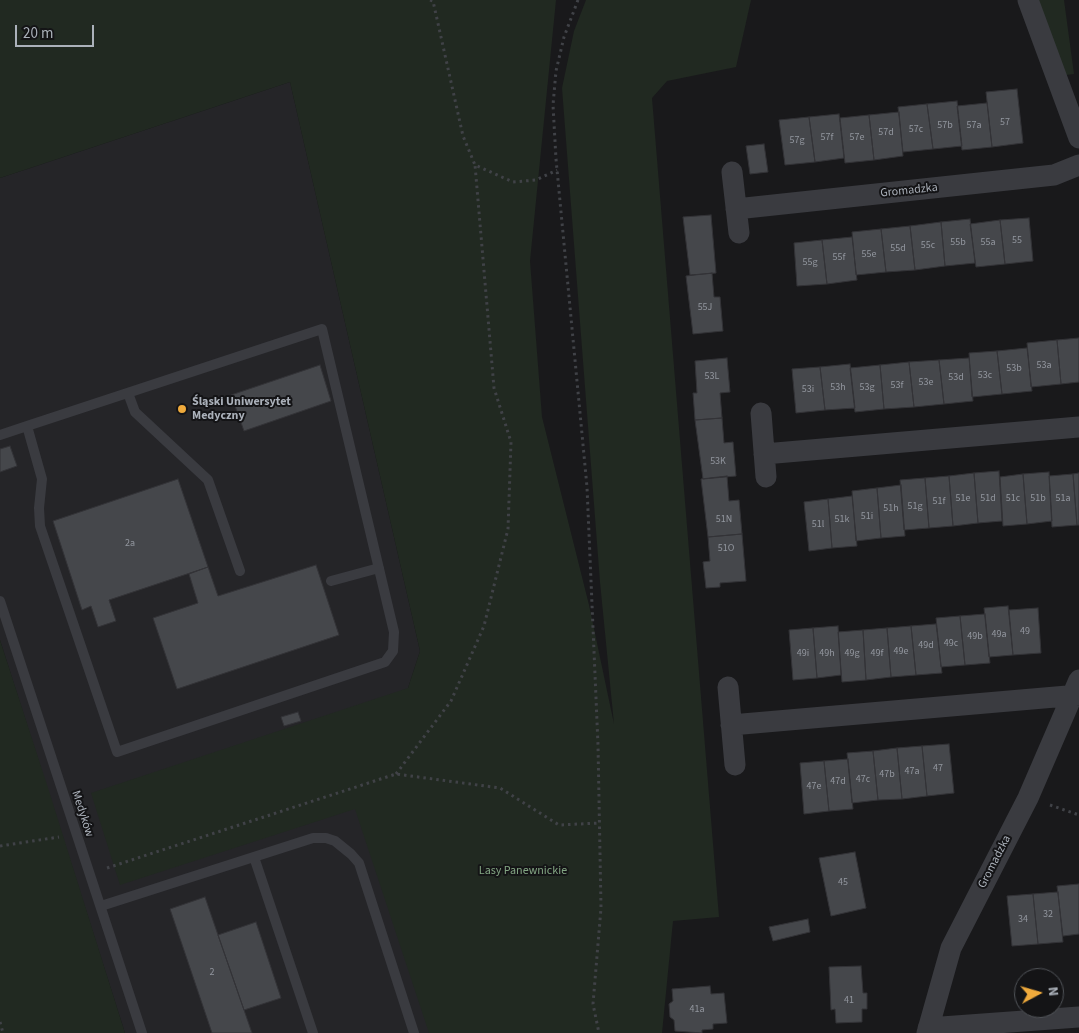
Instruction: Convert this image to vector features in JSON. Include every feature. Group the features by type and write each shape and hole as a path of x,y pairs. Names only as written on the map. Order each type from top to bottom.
{"street":[{"path":"1028,0 1079,138"},
{"name":"Gromadzka","path":"736,209 1054,175 1079,165"},
{"path":"732,172 739,233"},
{"path":"761,413 766,477"},
{"path":"764,454 1079,427"},
{"path":"728,687 735,765"},
{"name":"Gromadzka","path":"732,725 1077,690"},
{"name":"Gromadzka","path":"927,1030 951,948 1028,798 1077,690"},
{"path":"927,1030 1079,1017"}],"lane":[{"path":"0,435 27,426 128,393 322,329 394,632 393,651 385,662 118,752 40,526 39,508 42,479 27,426"},
{"path":"128,393 135,412 208,480 240,571"},
{"path":"331,581 379,568"},
{"name":"Medyków","path":"0,602 142,1033"},
{"path":"101,906 313,838 326,838 351,854 359,863 414,1033"},
{"path":"254,857 313,1033"}],"path":[{"path":"396,774 451,701 484,626 508,529 511,442 494,388 475,165 463,136 433,2 430,0"},
{"path":"578,0 564,37 556,71 553,105 557,170 587,486 600,823 601,908 593,1004 599,1033"},
{"path":"475,165 513,182 536,180 557,170"},
{"path":"90,873 396,774 500,788 559,825 600,823"},
{"path":"1028,798 1079,815"},
{"path":"0,846 76,834"},
{"path":"0,1022 3,1033"}],"shaded area":[{"name":"Śląski Uniwersytet Medyczny","path":"290,82 420,651 408,688 480,1033 125,1033 0,640 0,178"}],"green space":[{"name":"Lasy Panewnickie","path":"0,0 556,0 530,261 542,417 589,605 614,724 600,582 562,88 574,31 586,0 751,0 736,67 667,81 652,98 719,917 673,921 662,1033 429,1033 355,809 120,885 91,793 408,688 420,651 290,82 0,178"},
{"path":"1038,0 1064,0 1074,74 1066,75"},
{"path":"0,640 49,791 125,1033 0,1033"}],"building":[{"path":"1017,89 1023,143 992,147 986,92"},
{"path":"957,101 962,146 933,149 927,104"},
{"path":"987,103 992,147 962,150 957,106"},
{"path":"927,104 933,149 903,152 898,107"},
{"path":"899,112 903,156 874,160 869,115"},
{"path":"839,114 844,158 815,162 809,117"},
{"path":"869,115 874,160 845,163 840,118"},
{"path":"809,117 815,162 785,165 779,120"},
{"path":"764,144 768,172 750,174 746,146"},
{"path":"711,215 716,273 690,275 683,217"},
{"path":"1029,218 1033,261 1005,264 1000,220"},
{"path":"970,219 975,263 945,266 941,222"},
{"path":"1000,220 1005,264 976,267 970,224"},
{"path":"941,222 945,266 915,270 910,226"},
{"path":"910,226 915,270 886,272 881,229"},
{"path":"881,229 886,272 856,275 852,232"},
{"path":"852,237 857,280 827,284 822,240"},
{"path":"822,240 827,284 797,286 794,243"},
{"path":"712,273 714,297 720,297 723,331 693,334 686,276"},
{"path":"1079,338 1079,382 1061,384 1057,340"},
{"path":"1057,340 1061,384 1031,387 1027,343"},
{"path":"1027,348 1032,391 1002,394 997,351"},
{"path":"997,351 1002,394 972,397 969,353"},
{"path":"727,358 730,392 720,393 722,418 695,420 693,393 697,393 695,361"},
{"path":"969,358 973,401 944,404 939,360"},
{"path":"939,360 944,404 914,407 909,362"},
{"path":"909,362 914,407 884,409 880,365"},
{"path":"850,364 855,408 825,410 820,367"},
{"path":"320,365 331,401 244,431 231,395"},
{"path":"880,365 884,409 855,412 850,368"},
{"path":"820,367 825,410 796,413 792,369"},
{"path":"722,418 724,443 733,442 736,476 703,479 695,420"},
{"path":"10,446 17,466 0,472 0,449"},
{"path":"999,471 1002,521 978,523 974,473"},
{"path":"1049,472 1052,521 1027,524 1023,474"},
{"path":"974,473 978,523 953,526 949,476"},
{"path":"1079,473 1079,525 1077,525 1073,474"},
{"path":"1023,474 1027,524 1003,526 1000,477"},
{"path":"1073,474 1077,525 1052,527 1049,476"},
{"path":"727,476 729,501 739,500 742,534 708,537 701,479"},
{"path":"949,476 953,526 929,528 925,478"},
{"path":"925,478 929,528 904,530 900,480"},
{"path":"178,479 208,567 109,600 116,621 98,627 91,606 82,610 53,521"},
{"path":"901,485 905,536 881,538 877,488"},
{"path":"877,488 881,538 856,541 852,491"},
{"path":"852,496 857,546 832,548 828,499"},
{"path":"828,499 832,548 809,551 804,502"},
{"path":"742,534 746,581 720,583 720,587 706,588 703,562 710,561 708,537"},
{"path":"316,565 339,635 177,689 153,618 198,603 189,574 208,567 218,596"},
{"path":"1008,606 1013,655 989,657 984,608"},
{"path":"1038,608 1041,653 1013,655 1009,610"},
{"path":"985,614 990,663 965,665 960,616"},
{"path":"960,616 965,665 941,667 936,618"},
{"path":"936,624 942,673 916,675 911,626"},
{"path":"838,626 841,675 817,678 813,628"},
{"path":"911,626 916,675 891,677 887,628"},
{"path":"813,628 817,678 793,680 789,630"},
{"path":"887,628 891,677 866,680 863,630"},
{"path":"863,630 866,680 842,682 838,632"},
{"path":"298,712 301,721 284,726 281,717"},
{"path":"949,744 954,793 927,796 922,746"},
{"path":"922,746 927,796 902,799 897,748"},
{"path":"897,748 902,799 878,800 873,751"},
{"path":"873,751 878,800 852,803 847,753"},
{"path":"848,759 853,809 829,811 824,761"},
{"path":"824,761 829,811 804,814 800,763"},
{"path":"855,852 866,908 831,916 819,858"},
{"path":"1079,884 1079,934 1063,936 1057,886"},
{"path":"1058,892 1063,942 1038,944 1033,894"},
{"path":"1033,894 1038,944 1012,946 1007,896"},
{"path":"205,897 252,1033 212,1033 170,909"},
{"path":"808,919 810,932 773,941 769,927"},
{"path":"256,922 281,998 244,1010 218,935"},
{"path":"861,966 863,993 867,993 867,1009 862,1009 862,1022 836,1023 835,1009 831,1010 829,967"},
{"path":"710,986 711,994 724,993 727,1023 713,1024 713,1029 702,1030 702,1033 675,1031 674,1020 670,1017 669,1004 673,1001 672,989"}],"place":[{"name":"Śląski Uniwersytet Medyczny","path":"182,409"}]}
